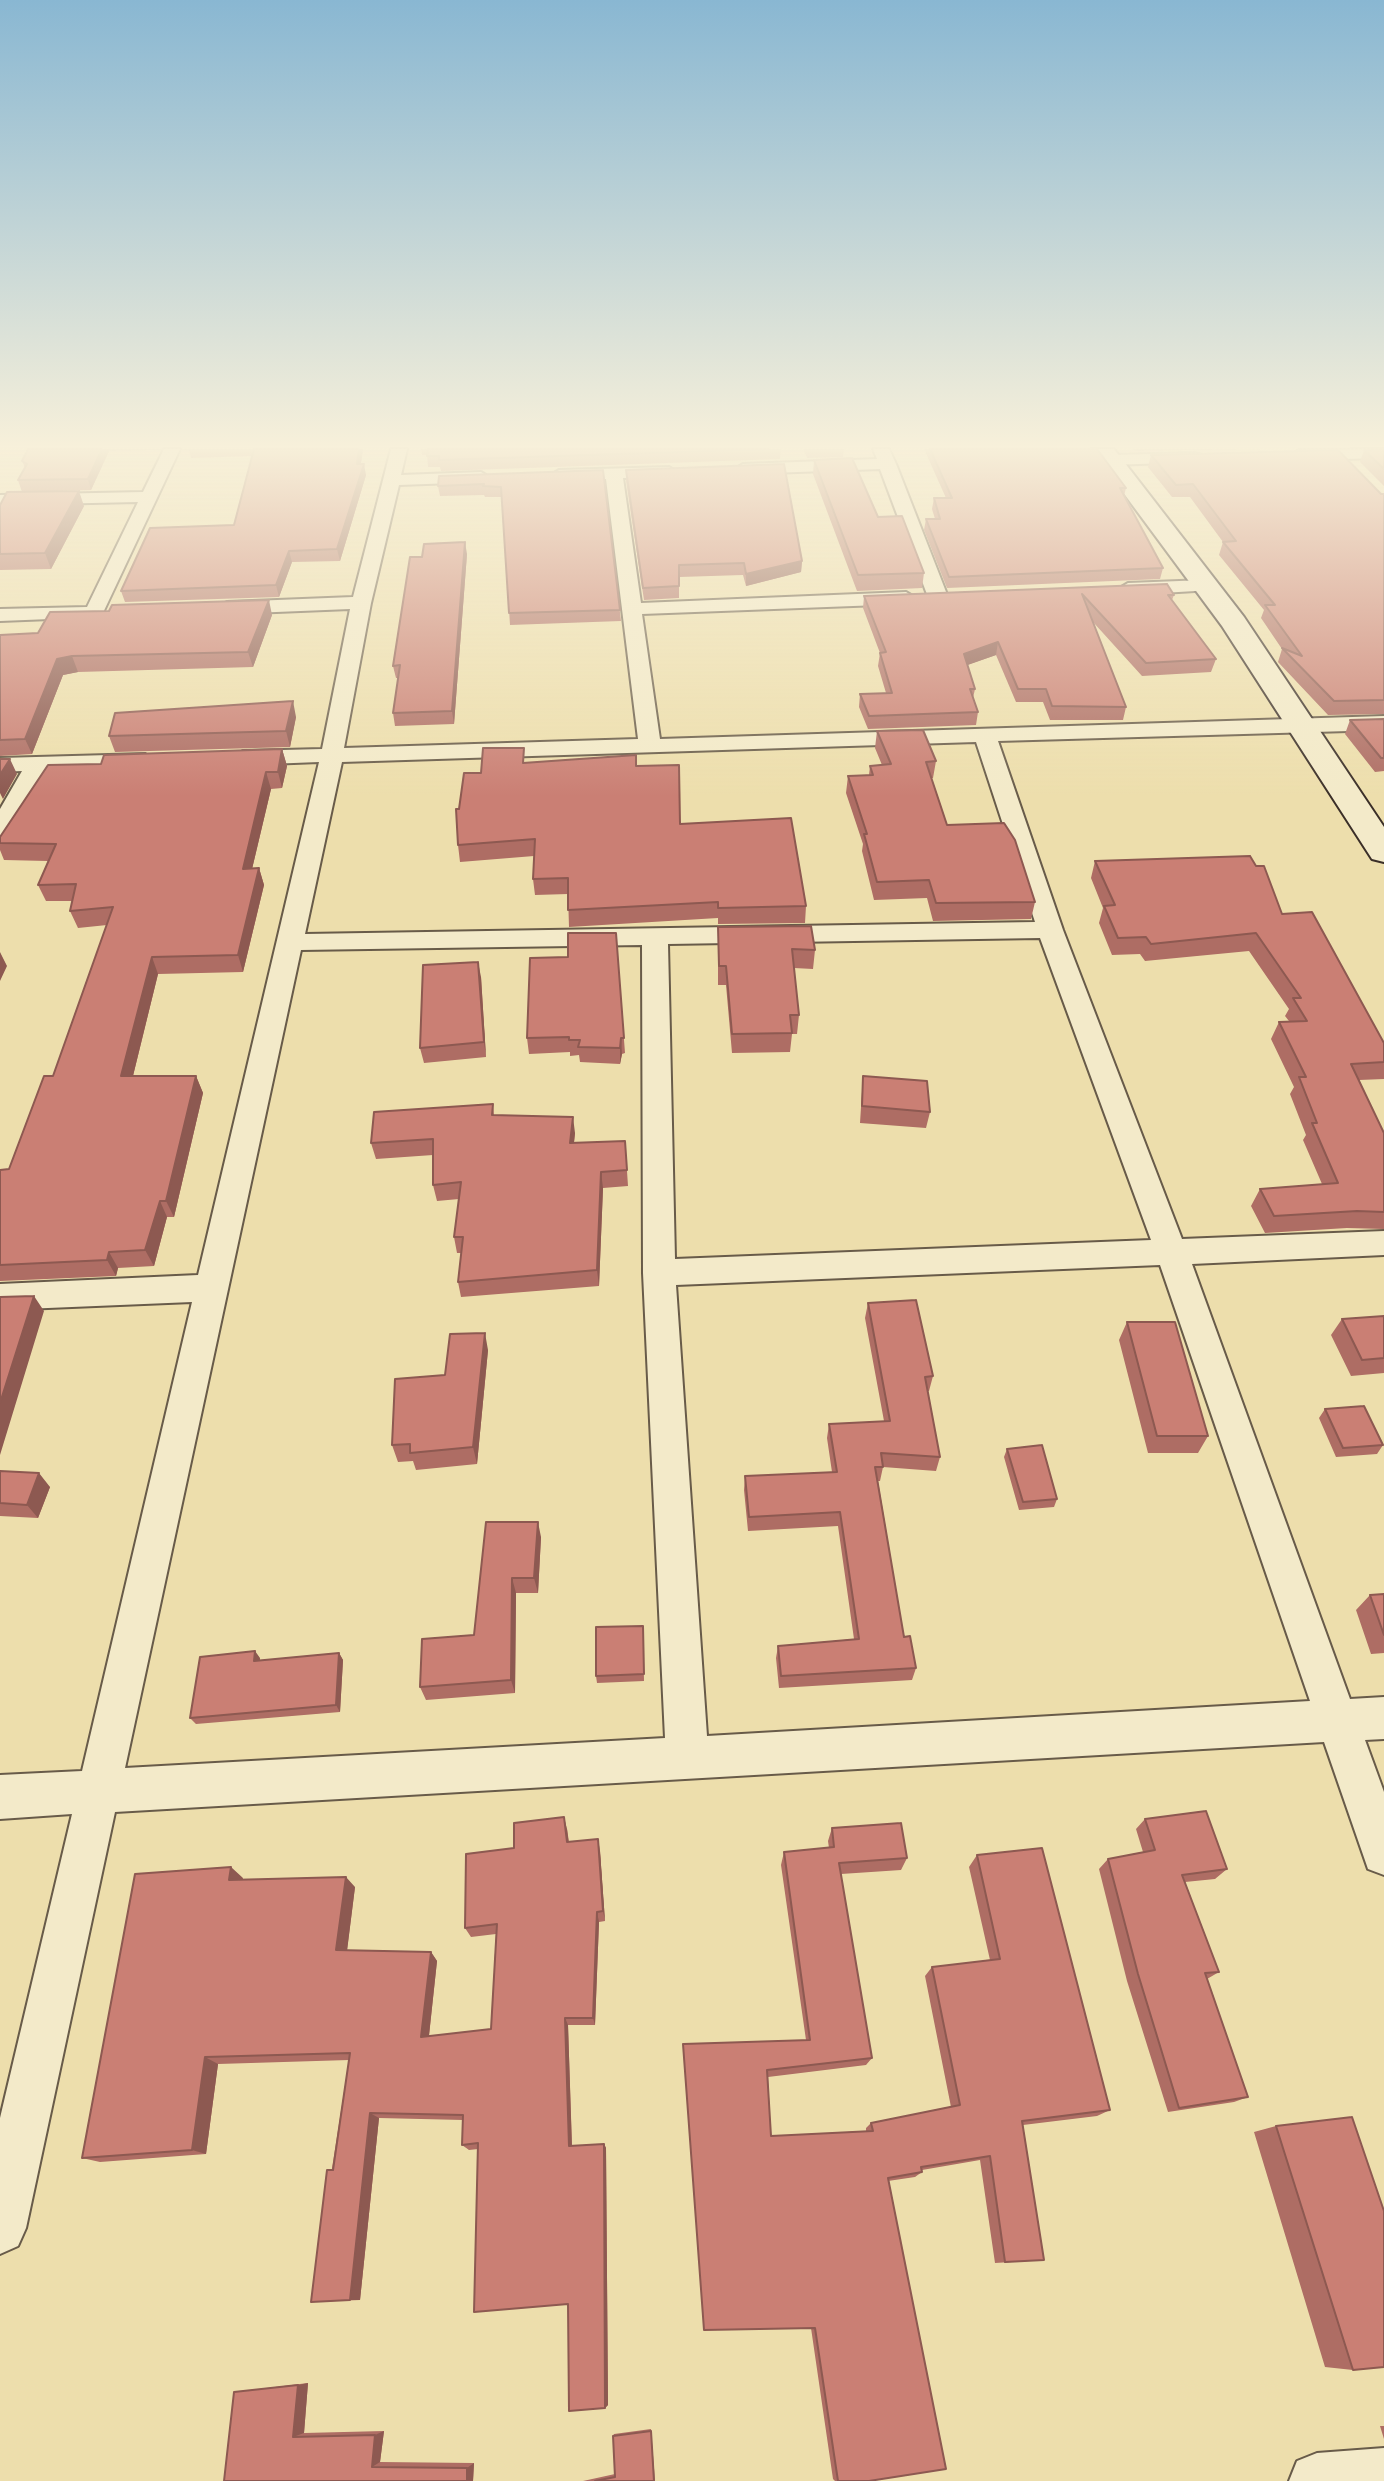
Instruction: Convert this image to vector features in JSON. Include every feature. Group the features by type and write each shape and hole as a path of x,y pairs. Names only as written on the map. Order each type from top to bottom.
{"street":[{"path":"0,615 102,612 122,565"},
{"path":"0,2228 332,755 371,565"},
{"path":"627,565 650,745"},
{"path":"633,609 946,597 932,565"},
{"path":"1189,565 1234,623 1384,852"},
{"path":"1111,590 1205,586"},
{"path":"204,609 361,603"},
{"path":"224,758 1384,723"},
{"path":"985,735 1050,930 1171,1251 1384,1853"},
{"path":"0,765 162,760"},
{"path":"0,829 38,764"},
{"path":"290,942 1050,930"},
{"path":"655,936 659,1273 687,1758"},
{"path":"659,1273 1384,1243"},
{"path":"0,1297 212,1288"},
{"path":"0,1797 1384,1718"},
{"path":"1317,2481 1384,2476"}],"building":[{"path":"133,565 284,565 276,585 121,591"},
{"path":"409,565 463,565 452,711 393,713 400,665 393,666"},
{"path":"506,565 615,565 620,610 509,613"},
{"path":"640,565 686,565 679,565 679,586 643,588"},
{"path":"744,565 786,565 746,574"},
{"path":"854,565 921,565 924,573 858,575"},
{"path":"944,565 1161,565 1163,568 949,577"},
{"path":"1242,565 1384,565 1384,700 1334,701 1282,648 1302,656 1265,605 1275,605"},
{"path":"1167,584 1174,595 1168,595 1216,659 1146,663 1082,594 1126,707 1052,706 1046,689 1018,689 998,642 964,654 975,689 970,689 978,712 869,716 860,694 892,693 880,653 886,652 864,596"},
{"path":"269,600 248,652 72,656 57,659 25,739 0,740 0,635 38,633 50,612 109,611 112,605"},
{"path":"293,701 286,731 109,736 115,713"},
{"path":"1384,719 1384,758 1381,758 1350,720"},
{"path":"923,730 936,761 926,762 947,825 1004,823 1015,840 1035,902 936,903 929,880 877,882 864,834 867,834 848,776 873,775 870,766 891,764 877,731"},
{"path":"483,748 524,748 523,763 636,755 636,766 679,765 680,824 791,818 806,906 718,908 718,902 568,910 568,878 533,879 535,839 458,845 456,809 459,809 464,773 481,773"},
{"path":"282,749 278,772 266,772 243,869 259,868 238,955 152,957 121,1076 196,1076 166,1201 160,1201 145,1250 109,1252 107,1260 0,1265 0,1170 9,1169 44,1076 53,1076 113,907 70,911 76,884 38,885 56,844 0,843 0,837 48,765 101,764 104,755"},
{"path":"0,759 10,759 0,775"},
{"path":"1250,856 1256,866 1264,866 1282,914 1312,912 1384,1043 1384,1062 1351,1064 1384,1133 1384,1212 1274,1216 1260,1189 1338,1183 1312,1123 1317,1123 1299,1077 1306,1077 1279,1022 1307,1021 1293,998 1301,998 1256,933 1151,944 1146,937 1118,938 1104,906 1115,905 1095,861"},
{"path":"811,926 815,950 792,949 799,1015 790,1015 792,1033 732,1034 726,966 719,966 718,927"},
{"path":"568,933 616,933 624,1038 621,1038 620,1048 578,1047 580,1040 569,1040 569,1037 527,1038 530,958 568,957"},
{"path":"478,962 484,1042 420,1048 423,965"},
{"path":"863,1076 927,1081 930,1112 862,1106"},
{"path":"493,1104 492,1115 573,1117 570,1143 625,1141 627,1170 601,1172 597,1270 458,1282 463,1237 454,1237 461,1182 433,1185 433,1139 371,1143 374,1112"},
{"path":"34,1296 0,1403 0,1297"},
{"path":"916,1300 933,1376 925,1377 940,1457 881,1453 883,1467 875,1467 904,1637 910,1636 916,1668 781,1676 778,1646 859,1639 840,1512 749,1517 745,1476 837,1472 829,1424 890,1421 868,1303"},
{"path":"1384,1316 1384,1358 1362,1360 1342,1319"},
{"path":"1127,1322 1175,1322 1208,1436 1157,1436"},
{"path":"485,1333 473,1447 410,1453 410,1444 392,1445 395,1379 445,1375 450,1334"},
{"path":"1364,1406 1383,1445 1343,1448 1325,1409"},
{"path":"1042,1445 1057,1499 1023,1502 1007,1449"},
{"path":"0,1471 39,1473 27,1505 0,1503"},
{"path":"486,1522 538,1522 534,1578 512,1578 511,1680 420,1687 422,1639 474,1635"},
{"path":"1384,1594 1384,1635 1370,1595"},
{"path":"643,1626 644,1674 596,1676 596,1627"},
{"path":"255,1651 254,1661 339,1653 336,1705 190,1718 200,1657"},
{"path":"1206,1811 1227,1869 1182,1875 1219,1972 1205,1973 1248,2097 1179,2108 1138,1974 1108,1859 1155,1850 1145,1819"},
{"path":"564,1817 567,1842 598,1839 603,1911 597,1912 593,2018 565,2018 569,2146 604,2144 605,2408 569,2411 568,2304 474,2312 478,2143 462,2145 463,2115 370,2113 350,2300 311,2302 327,2170 333,2170 350,2053 205,2057 192,2150 82,2158 135,1874 231,1867 229,1880 346,1877 336,1950 431,1952 421,2037 491,2029 497,1924 465,1928 466,1854 514,1848 514,1823"},
{"path":"901,1823 907,1858 839,1863 872,2058 767,2070 771,2136 873,2131 871,2123 960,2105 932,1967 1000,1959 977,1855 1042,1848 1110,2110 1022,2121 1044,2260 1005,2262 990,2156 921,2167 922,2172 888,2178 946,2469 869,2481 838,2481 815,2328 704,2330 683,2044 810,2040 784,1852 834,1847 832,1828"},
{"path":"1352,2117 1384,2211 1384,2367 1353,2370 1276,2126"},
{"path":"298,2385 293,2437 375,2435 372,2467 467,2468 467,2481 224,2481 234,2392"},
{"path":"651,2431 654,2481 595,2481 615,2477 613,2436"}]}
